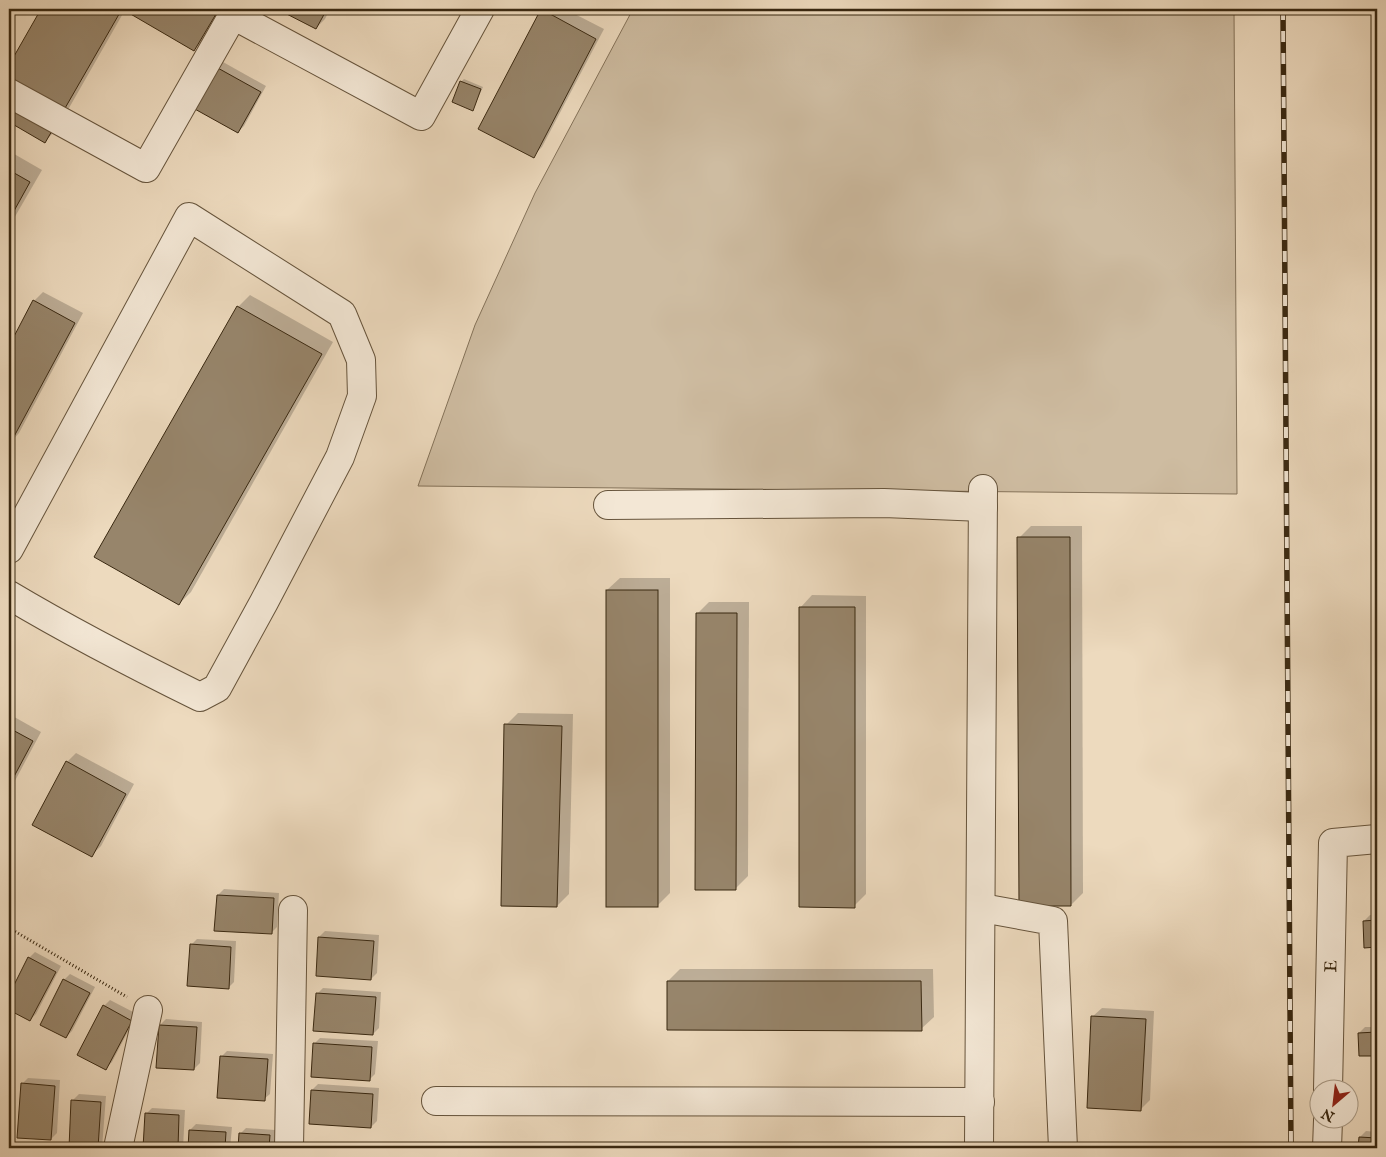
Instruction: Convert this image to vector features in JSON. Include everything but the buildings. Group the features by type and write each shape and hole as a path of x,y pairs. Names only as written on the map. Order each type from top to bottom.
{"street":[{"path":"9,93 146,168 233,15 421,116 480,9"},
{"path":"9,549 189,217 342,314 361,360 362,396 340,457 217,688 200,697 72,632 9,595"},
{"path":"608,505 884,503 983,498 982,908 979,1148"},
{"name":"E","path":"1328,1080 1334,843 1377,839"},
{"path":"982,908 1053,920 1063,1148"},
{"path":"289,1148 293,910"},
{"path":"118,1148 148,1010"},
{"path":"436,1101 980,1102"},
{"path":"1327,1148 1328,1130"}],"path":[{"path":"9,928 148,1010"}],"shaded area":[{"path":"633,9 1234,9 1237,494 418,486 475,325 535,193"}],"railway":[{"path":"1283,9 1291,1148"}]}
